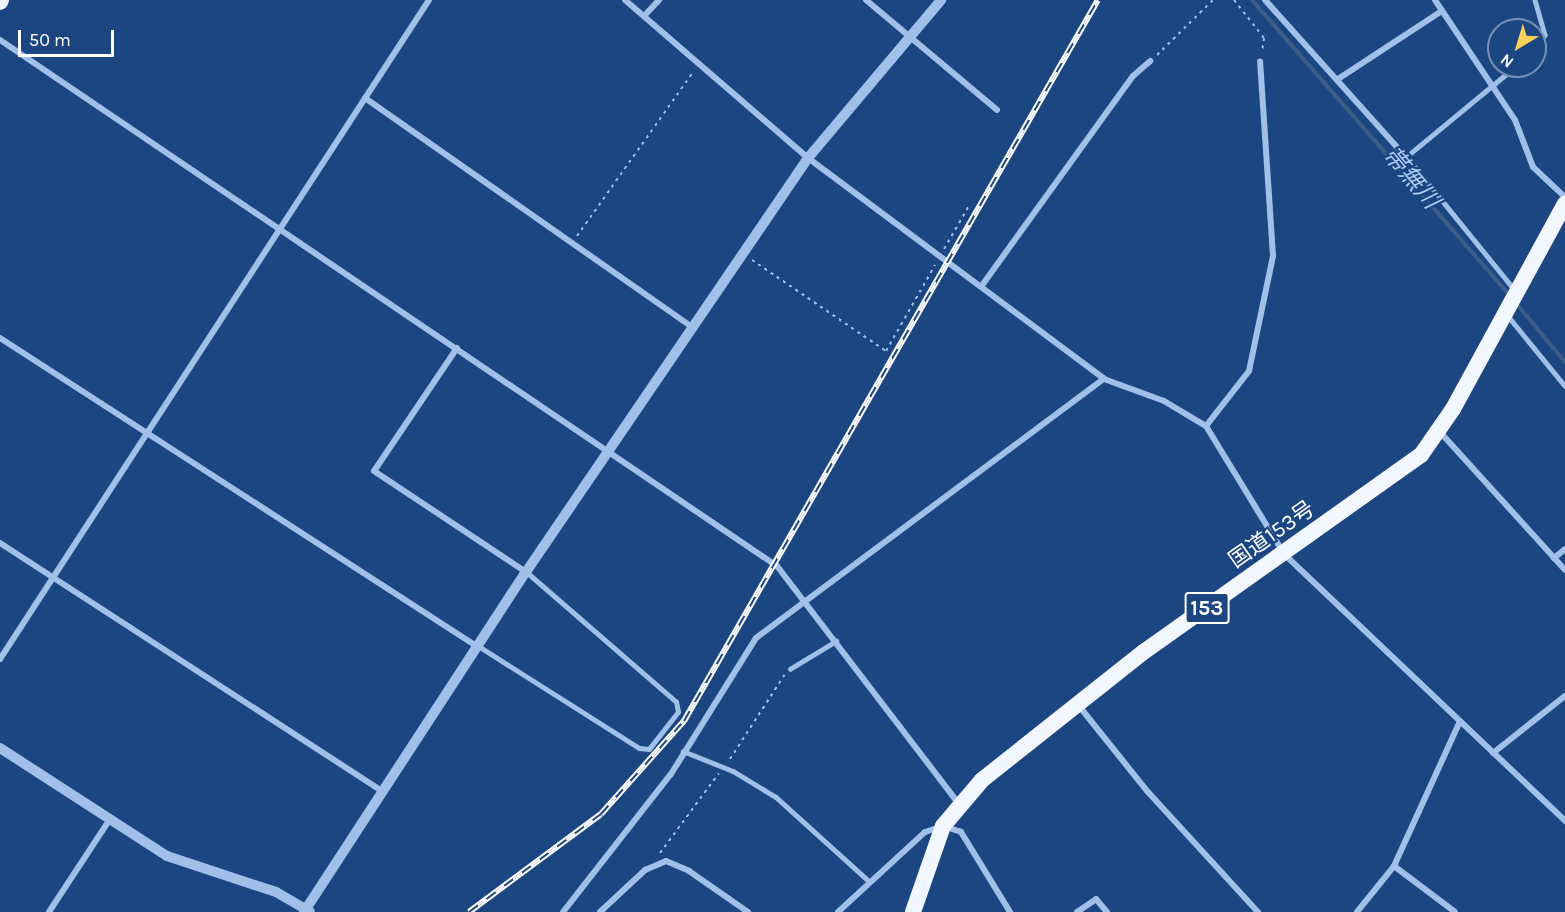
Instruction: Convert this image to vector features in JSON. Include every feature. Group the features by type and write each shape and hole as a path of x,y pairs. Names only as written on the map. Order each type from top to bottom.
{"highway":[{"name":"国道153号","path":"912,912 943,826 1000,764 1077,703 1407,468 1439,432 1565,204"}],"street":[{"path":"0,659 429,0"},
{"path":"625,0 702,63 808,158 983,284 1104,379 1164,401 1206,426 1284,554 1565,821"},
{"path":"645,15 659,0"},
{"path":"867,0 997,110"},
{"path":"0,748 110,819 196,869 276,892 307,911 480,647 526,572 808,158 942,0"},
{"path":"1265,0 1406,157"},
{"path":"1435,0 1515,120 1533,167 1565,196"},
{"path":"1338,79 1442,11"},
{"path":"0,40 777,566 806,599 960,805"},
{"path":"1206,426 1249,371 1273,256 1260,60"},
{"path":"983,284 1127,84 1150,61"},
{"path":"365,98 692,327"},
{"path":"0,338 480,647"},
{"path":"457,348 374,471 526,572"},
{"path":"562,912 671,774 682,751 739,657 806,599 1104,379"},
{"path":"1439,432 1565,570"},
{"path":"0,543 384,792"},
{"path":"1554,558 1565,549"},
{"path":"1493,753 1565,696"},
{"path":"1077,703 1148,792 1258,912"},
{"path":"1357,912 1394,866 1460,721"},
{"path":"50,912 110,819"},
{"path":"838,912 869,881 925,832 943,826 961,832 1010,912"},
{"path":"600,912 645,870 666,861 689,871 748,912"},
{"path":"1394,866 1455,912"},
{"path":"1077,912 1096,899 1107,912"}],"lane":[{"path":"1535,0 1540,18"},
{"path":"1500,78 1406,157 1512,302 1565,386"},
{"path":"480,647 639,747 649,750 678,712 676,702 526,572"},
{"path":"790,669 837,641"},
{"path":"682,751 733,771 776,797 869,881"}],"path":[{"path":"1150,61 1213,0"},
{"path":"1234,0 1264,38 1260,60"},
{"path":"573,243 674,91 702,63"},
{"path":"742,254 886,351 970,204"}],"waterway":[{"name":"帯無川","path":"1252,0 1509,295"},
{"name":"帯無川","path":"1516,303 1565,362"}],"railway":[{"path":"469,912 601,814 684,721 1098,0"}]}
